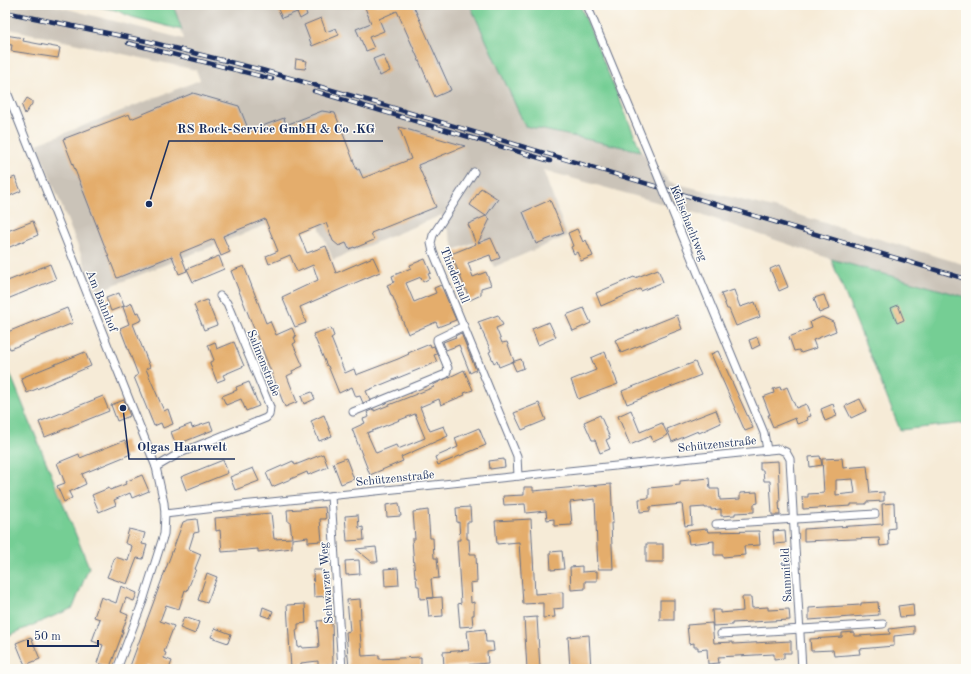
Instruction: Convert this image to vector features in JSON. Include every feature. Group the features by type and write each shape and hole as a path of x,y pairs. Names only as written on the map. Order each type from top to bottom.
{"street":[{"name":"Kalischachtweg","path":"588,5 764,432 767,450"},
{"name":"Am Bahnhof","path":"5,87 7,96 156,466 165,514"},
{"name":"Thiederhall","path":"474,172 433,235 433,252 517,456 518,476"},
{"name":"Salinenstraße","path":"156,466 180,453 266,418 269,414 270,407 227,302 220,296"},
{"path":"353,412 446,374 448,368 437,339 464,326"},
{"name":"Schützenstraße","path":"165,514 767,450 779,449 788,454"},
{"name":"Sammifeld","path":"788,454 791,464 802,669"},
{"name":"Schwarzer Weg","path":"331,496 342,669"},
{"path":"117,669 143,601 164,534 165,514"},
{"path":"716,524 875,514"},
{"path":"721,634 883,624"}],"shaded area":[{"path":"5,5 52,5 184,39 173,5 470,5 525,126 641,151 670,182 785,211 966,265 966,297 831,259 706,216 543,170 567,236 494,267 482,239 455,250 442,215 333,260 311,207 96,292 37,144 200,80 196,70 5,28"}],"green space":[{"path":"90,5 173,5 182,30 132,17 115,10"},
{"path":"470,5 580,5 641,151 525,126"},
{"path":"831,259 966,297 966,423 900,430"},
{"path":"5,361 89,567 73,608 5,637"}],"building":[{"path":"276,5 313,5 305,9 307,15 300,19 297,12 282,18"},
{"path":"364,5 413,5 451,90 435,97 397,11 379,19 384,31 369,37 374,48 366,51 356,29 371,23"},
{"path":"321,18 326,32 336,28 339,35 312,46 304,25"},
{"path":"5,35 24,38 23,41 60,48 58,58 11,51 12,45 5,44"},
{"path":"383,55 390,71 380,76 373,59"},
{"path":"296,59 307,61 305,69 295,68"},
{"path":"193,93 239,106 249,131 284,118 286,125 322,111 335,113 357,170 359,169 363,178 411,159 399,127 465,146 418,165 436,207 371,233 374,240 355,248 349,249 346,243 339,246 333,241 326,223 299,234 307,253 326,246 336,273 373,257 380,272 300,307 306,323 295,327 282,297 318,280 313,265 297,272 290,255 269,264 266,256 278,251 265,219 223,236 230,252 221,256 214,239 180,253 187,271 179,274 172,256 117,278 63,139 129,114 131,119"},
{"path":"27,98 32,101 32,104 25,114 22,106"},
{"path":"15,177 21,191 5,198 5,181"},
{"path":"481,188 498,199 486,216 470,205"},
{"path":"550,200 564,233 536,244 523,212"},
{"path":"486,216 490,219 478,243 491,238 500,258 492,261 490,255 468,263 473,277 486,272 491,285 481,288 481,295 470,300 451,254 476,244 468,224"},
{"path":"33,221 38,235 5,249 5,232"},
{"path":"577,229 583,242 586,240 593,256 581,261 577,252 574,254 571,247 573,246 568,233"},
{"path":"219,256 224,269 193,282 187,269"},
{"path":"425,259 431,273 428,274 430,278 423,282 421,277 406,283 414,302 436,293 434,288 441,285 456,320 438,327 436,322 408,334 387,285 394,282 392,276 411,268 410,265"},
{"path":"50,264 56,279 5,300 5,282"},
{"path":"779,265 788,287 779,291 770,269"},
{"path":"244,266 266,323 270,321 276,335 292,328 296,337 294,337 296,342 293,344 303,366 292,371 293,373 287,376 297,402 285,407 231,271"},
{"path":"658,269 663,282 641,291 640,289 601,306 596,293 634,277 635,278"},
{"path":"734,290 740,307 755,302 760,317 736,326 721,294"},
{"path":"119,293 124,306 111,311 106,298"},
{"path":"824,295 829,309 819,313 814,298"},
{"path":"207,300 217,325 204,330 194,305"},
{"path":"132,303 136,313 139,312 142,320 133,324 150,367 146,369 164,411 168,409 173,424 163,428 161,423 154,426 134,377 138,375 120,328 129,324 123,307"},
{"path":"898,305 904,320 897,323 891,308"},
{"path":"67,308 73,323 10,349 5,338 5,333"},
{"path":"584,308 591,323 573,331 566,315"},
{"path":"498,315 503,325 496,328 502,343 507,342 514,361 499,367 497,361 494,363 489,352 491,351 478,322"},
{"path":"677,315 682,329 621,353 615,340"},
{"path":"822,317 833,322 836,331 813,340 816,348 801,353 799,350 794,351 789,337 812,328 810,322"},
{"path":"549,322 556,337 538,345 532,329"},
{"path":"331,328 334,336 331,338 345,373 354,369 356,375 398,359 430,344 431,347 434,346 437,354 434,355 437,362 366,391 370,400 363,403 360,396 356,397 352,387 339,393 313,334"},
{"path":"461,333 476,370 470,373 459,345 446,350 443,342 456,337 455,336"},
{"path":"757,337 760,345 752,349 749,340"},
{"path":"215,342 217,349 234,342 244,366 223,375 225,379 217,382 210,364 210,362 214,360 208,345"},
{"path":"718,351 753,428 745,431 711,354"},
{"path":"85,352 91,366 27,393 21,378"},
{"path":"605,352 618,384 578,399 571,380 596,370 591,358"},
{"path":"521,359 524,368 516,371 512,362"},
{"path":"695,362 701,375 627,404 622,391"},
{"path":"464,370 473,390 441,405 439,399 420,407 430,431 444,426 448,436 401,457 403,461 370,475 352,429 365,423 363,419 369,417 367,412 374,409 374,411 434,387 433,385","holes":["415,414 425,438 398,449 396,445 376,453 367,433"]},
{"path":"249,382 259,406 246,411 241,399 226,405 222,396 237,390 236,387"},
{"path":"780,387 781,390 787,387 796,408 806,404 811,416 807,417 808,420 797,424 795,418 773,427 763,397 774,393 773,389"},
{"path":"312,392 315,399 304,404 301,396"},
{"path":"103,396 109,411 45,437 39,422"},
{"path":"860,399 866,411 851,418 845,406"},
{"path":"124,400 130,416 117,421 111,405"},
{"path":"539,403 546,420 522,430 514,413"},
{"path":"833,404 837,416 825,421 821,409"},
{"path":"631,410 640,432 662,423 668,435 653,442 651,436 630,445 618,416"},
{"path":"716,410 721,423 699,433 698,431 672,442 667,429"},
{"path":"324,415 332,436 319,441 311,421"},
{"path":"600,415 610,438 606,440 610,449 600,453 595,440 592,440 584,422"},
{"path":"210,422 213,430 176,445 171,432 191,424 192,428"},
{"path":"479,428 486,445 438,465 435,457 458,447 455,438"},
{"path":"125,440 131,454 82,474 86,484 69,492 72,498 64,502 57,486 65,483 57,463 79,454 80,458"},
{"path":"323,454 328,467 308,475 307,472 272,487 266,473 293,461 295,465"},
{"path":"820,456 822,465 810,467 809,457"},
{"path":"346,458 354,479 341,484 333,463"},
{"path":"842,458 843,468 867,466 870,493 884,492 884,501 866,502 866,504 851,504 851,506 803,509 802,497 808,497 808,494 824,493 822,459","holes":["853,479 855,493 836,495 836,480"]},
{"path":"504,459 505,467 490,469 489,461"},
{"path":"223,460 228,473 186,490 181,477"},
{"path":"778,461 780,515 772,515 770,481 764,481 763,470 760,470 760,462"},
{"path":"253,468 259,481 235,490 230,477"},
{"path":"142,475 149,491 132,498 130,493 114,500 116,505 99,512 92,495 109,488 110,490 126,484 125,482"},
{"path":"709,478 710,489 719,489 720,500 740,499 740,493 757,492 758,503 754,504 754,512 735,513 735,515 721,516 721,509 711,510 711,508 705,507 691,508 692,525 685,526 682,504 650,507 650,511 640,512 639,499 649,498 649,488 680,485 680,481"},
{"path":"611,484 613,569 598,569 595,499 570,502 572,525 554,526 554,519 547,520 546,511 526,513 525,504 504,505 503,496 524,495 524,487 533,487 533,491"},
{"path":"399,503 401,516 387,517 386,505"},
{"path":"894,503 895,528 888,529 889,545 880,546 879,538 804,541 804,529 883,524 882,504"},
{"path":"325,507 326,519 320,519 322,541 308,542 308,537 292,539 292,548 258,552 258,549 222,552 220,530 216,531 215,518 271,513 274,539 292,538 287,510"},
{"path":"470,507 471,522 467,522 467,539 469,539 470,554 476,554 477,582 470,583 471,603 474,602 474,615 472,615 473,626 460,627 458,604 461,603 457,540 460,540 459,522 457,523 456,508"},
{"path":"428,510 430,538 433,538 434,558 437,558 439,578 431,579 433,598 420,599 419,586 417,586 415,577 413,553 412,539 415,539 413,512"},
{"path":"358,515 359,528 363,527 364,540 347,541 345,516"},
{"path":"197,519 199,532 194,533 189,549 201,554 196,569 187,591 185,590 179,609 166,605 160,621 174,626 164,652 166,653 164,658 172,661 169,669 159,669 146,665 145,669 129,669 183,522"},
{"path":"531,519 535,594 563,592 563,608 554,609 555,617 543,618 543,603 523,604 519,542 497,544 495,521"},
{"path":"129,529 145,533 142,544 147,545 143,559 137,558 127,584 107,577 115,557 128,561 132,546 125,543"},
{"path":"707,529 708,532 759,531 760,545 744,546 745,555 723,557 723,555 714,555 714,541 689,544 687,531"},
{"path":"785,530 786,543 774,544 773,531"},
{"path":"646,544 663,544 663,562 646,562"},
{"path":"376,547 378,562 372,562 356,549"},
{"path":"562,551 564,569 551,570 550,552"},
{"path":"359,560 360,574 346,575 345,561"},
{"path":"582,566 582,572 597,571 597,581 585,581 585,589 571,590 570,567"},
{"path":"398,568 399,585 385,586 384,569"},
{"path":"313,570 322,570 323,578 328,577 329,596 314,597"},
{"path":"207,573 217,577 207,603 198,600"},
{"path":"121,586 137,593 134,601 126,598 121,612 128,615 110,667 97,663 103,645 92,641 100,619 94,617 101,597 116,603"},
{"path":"442,597 443,616 429,617 427,598"},
{"path":"742,597 751,597 752,608 768,607 768,610 789,609 790,620 732,623 732,625 713,626 712,610 720,610 720,613 743,611"},
{"path":"360,599 361,619 359,619 362,656 379,655 379,659 421,657 421,669 349,669 346,632 350,631 347,600"},
{"path":"660,600 674,600 674,620 660,620"},
{"path":"878,602 879,615 809,620 809,608 861,605 861,603"},
{"path":"305,604 306,623 298,624 298,630 296,630 298,647 319,647 317,621 332,620 333,664 318,665 318,661 301,663 300,669 291,669 287,605"},
{"path":"913,604 914,616 900,617 898,606"},
{"path":"263,607 273,611 270,618 261,615"},
{"path":"184,617 199,622 195,634 180,628"},
{"path":"537,617 540,669 527,669 524,618"},
{"path":"712,623 714,643 733,642 733,644 791,641 791,653 784,653 784,658 774,659 774,654 718,657 719,663 708,664 707,649 698,650 698,647 694,647 694,643 689,644 687,625"},
{"path":"914,626 914,634 894,636 894,646 859,649 860,654 834,656 833,650 811,651 810,639 842,637 842,633 854,632 854,636 890,634 889,629"},
{"path":"215,628 231,634 228,643 211,637"},
{"path":"485,629 486,642 493,642 494,651 487,652 488,663 444,667 443,652 469,650 467,631"},
{"path":"589,635 591,669 570,669 568,637"},
{"path":"31,637 40,659 25,665 16,643"}],"railway":[{"path":"5,12 146,41 262,70 966,279"},
{"path":"128,43 272,79"},
{"path":"314,91 550,161"}],"place":[{"name":"RS Rock-Service GmbH & Co .KG","path":"149,204"},
{"name":"Olgas Haarwelt","path":"123,408"}]}
